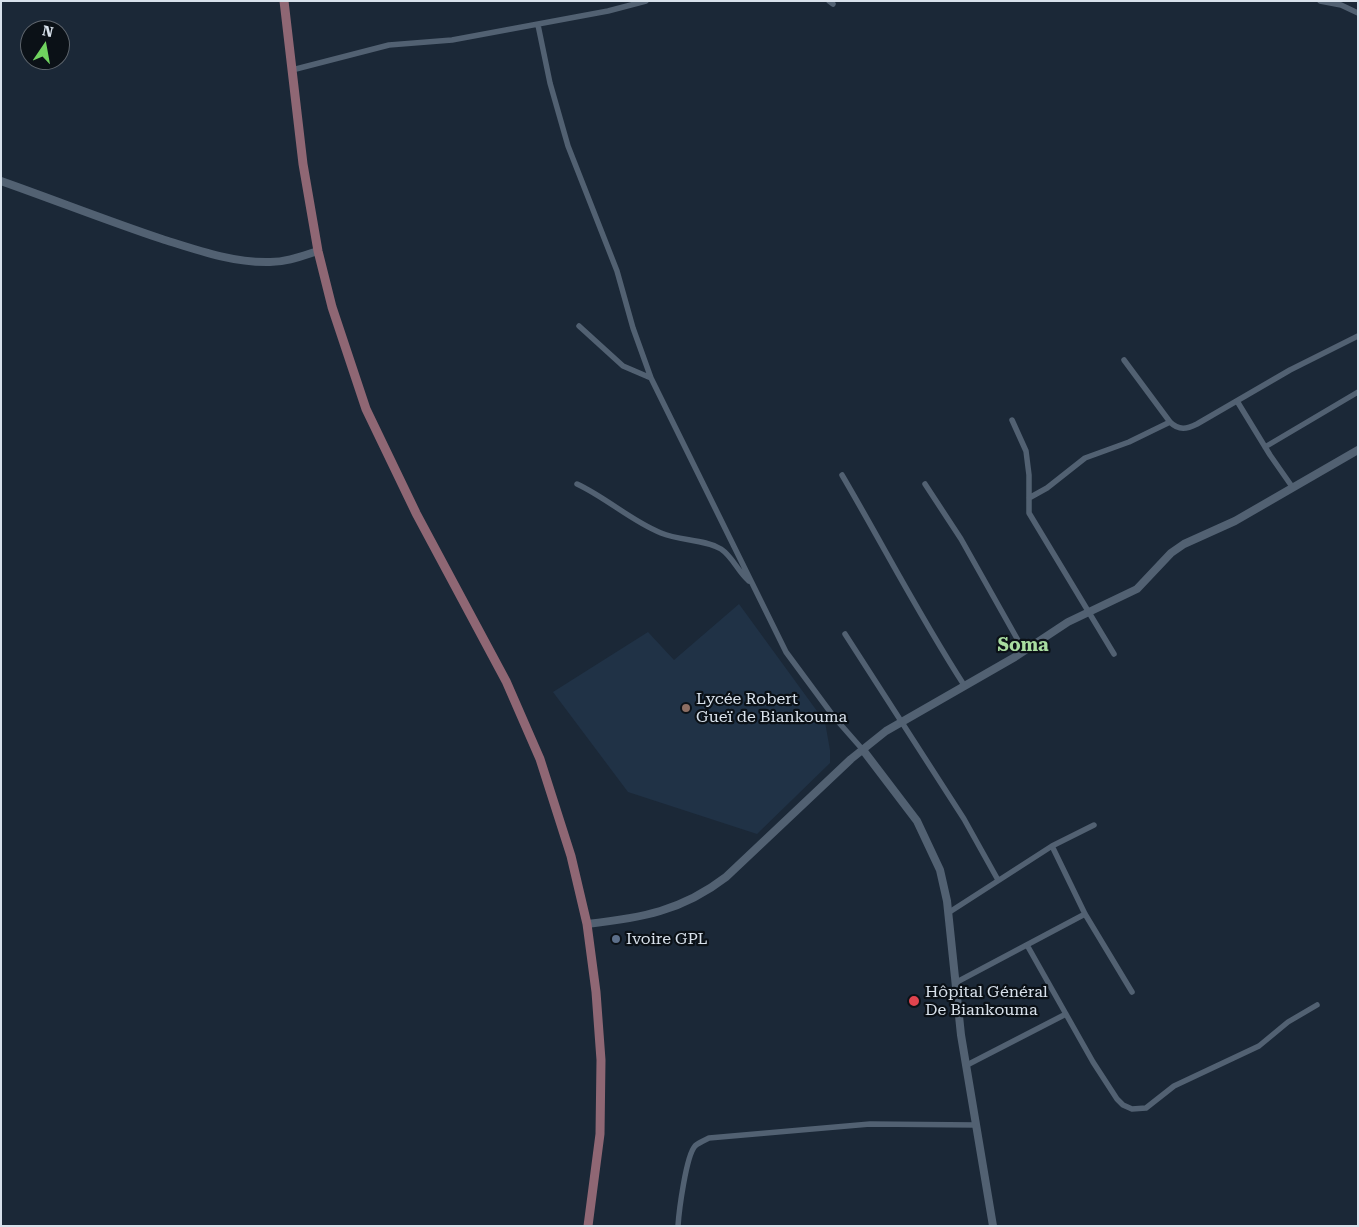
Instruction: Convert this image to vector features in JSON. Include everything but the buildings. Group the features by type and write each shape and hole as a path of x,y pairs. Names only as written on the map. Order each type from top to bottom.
{"main road":[{"path":"284,1 303,164 318,251 332,307 366,409 416,513 506,681 540,758 571,856 587,924 596,992 600,1060 600,1134 588,1226"}],"street":[{"path":"292,70 389,44 452,40 538,25 646,1"},
{"path":"1320,1 1341,5 1358,13"},
{"path":"538,25 550,83 568,146 618,271 633,328 651,378 786,652 834,717 863,750 918,821 940,870 948,913 955,984 976,1125 994,1226"},
{"path":"1,181 133,229 194,249 235,259 269,262 288,261 318,251"},
{"path":"579,326 623,366 651,378"},
{"path":"1124,360 1170,422 1181,429 1190,428 1316,355 1358,336"},
{"path":"1265,448 1358,392"},
{"path":"1237,401 1265,448 1293,488"},
{"path":"1012,420 1026,451 1029,475 1028,514 1089,610 1114,654"},
{"path":"1029,498 1047,488 1085,458 1128,442 1170,422"},
{"path":"587,924 647,916 683,904 705,893 726,877 863,750 900,722 1024,651 1045,635 1089,610 1137,589 1171,553 1184,544 1235,521 1358,450"},
{"path":"842,475 896,568 920,615 964,685"},
{"path":"578,484 642,524 662,534 722,549 739,573 751,582"},
{"path":"925,484 961,539 1024,651"},
{"path":"845,634 964,819 998,880"},
{"path":"948,913 1052,846 1094,825"},
{"path":"1052,846 1085,914 1132,992"},
{"path":"955,984 1085,914"},
{"path":"1027,945 1092,1062 1117,1099 1128,1108 1146,1108 1174,1086 1259,1046 1288,1022 1317,1005"},
{"path":"967,1065 1066,1014"},
{"path":"678,1226 679,1206 691,1156 695,1146 709,1138 870,1124 976,1125"}],"shaded area":[{"path":"739,604 825,722 830,750 830,763 757,834 628,792 553,692 648,632 674,660"}],"place":[{"name":"Lycée Robert Gueï de Biankouma","path":"686,708"},
{"name":"Ivoire GPL","path":"616,939"},
{"name":"Hôpital Général De Biankouma","path":"914,1001"}],"district":[{"name":"Soma","path":"1023,646"}]}
